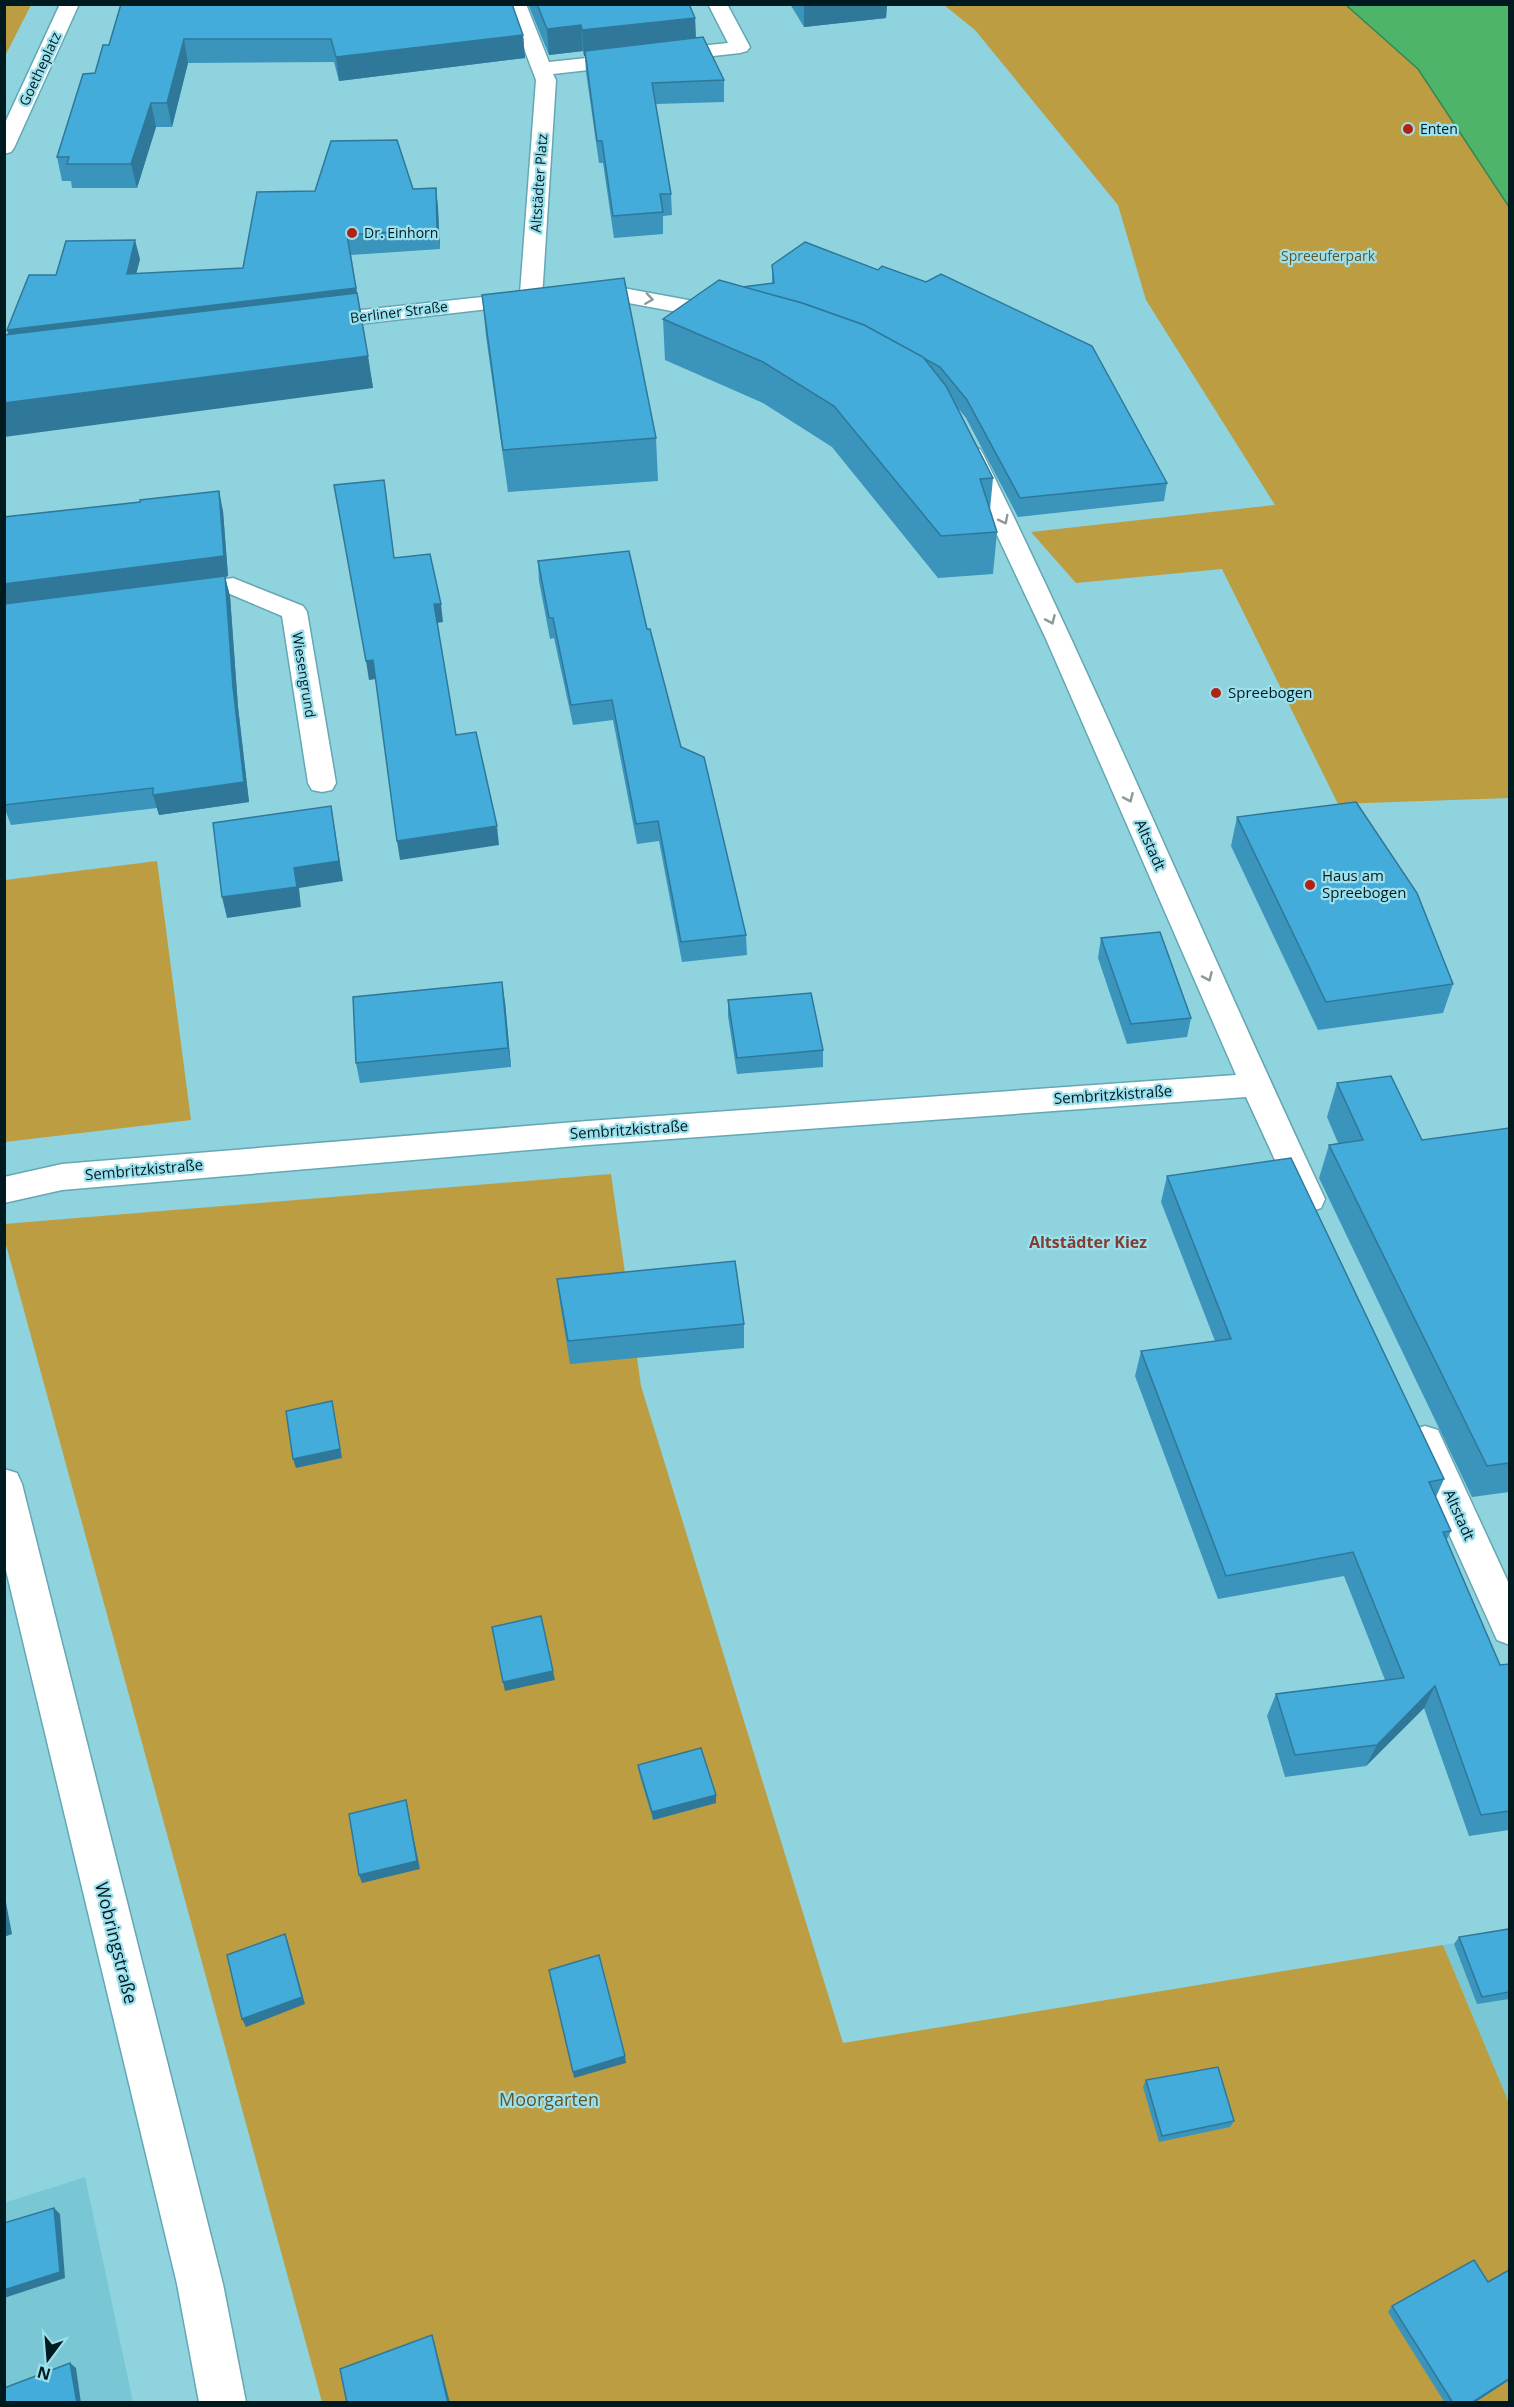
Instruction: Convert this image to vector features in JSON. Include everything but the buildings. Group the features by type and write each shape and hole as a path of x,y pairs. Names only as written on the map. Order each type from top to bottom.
{"street":[{"name":"Goetheplatz","path":"6,138 70,4"},
{"name":"Altstädter Platz","path":"516,4 546,80 531,298"},
{"path":"542,69 740,47 717,4"},
{"path":"531,298 590,294 623,295 746,319"},
{"name":"Berliner Straße","path":"291,325 531,298"},
{"name":"Altstadt","path":"961,434 1028,566 1255,1084 1322,1224"},
{"name":"Wiesengrund","path":"153,597 233,586 294,612 322,783"},
{"name":"Sembritzkistraße","path":"4,1190 62,1177 588,1133 1255,1084"},
{"name":"Altstadt","path":"1414,1418 1509,1628"},
{"name":"Wobringstraße","path":"4,1484 200,2284 223,2403"}],"shaded area":[{"path":"1346,5 1509,5 1509,207 1418,69"},
{"path":"1509,1935 1509,2103 1443,1945"},
{"path":"85,2177 133,2402 5,2402 4,2203"}],"green space":[{"path":"4,5 31,5 5,56"},
{"name":"Spreeuferpark","path":"944,5 1346,5 1418,69 1509,207 1509,798 1338,804 1222,569 1076,583 1031,532 1275,505 1146,300 1118,205 975,30"},
{"path":"157,861 191,1120 5,1142 5,880"},
{"name":"Moorgarten","path":"611,1174 641,1386 843,2043 1443,1945 1509,2103 1509,2402 322,2402 5,1241 4,1224"}],"place":[{"name":"Enten","path":"1408,129"},
{"name":"Dr. Einhorn","path":"352,233"},
{"name":"Spreebogen","path":"1216,693"},
{"name":"Haus am Spreebogen","path":"1310,885"}],"district":[{"name":"Altstädter Kiez","path":"1088,1242"}]}
